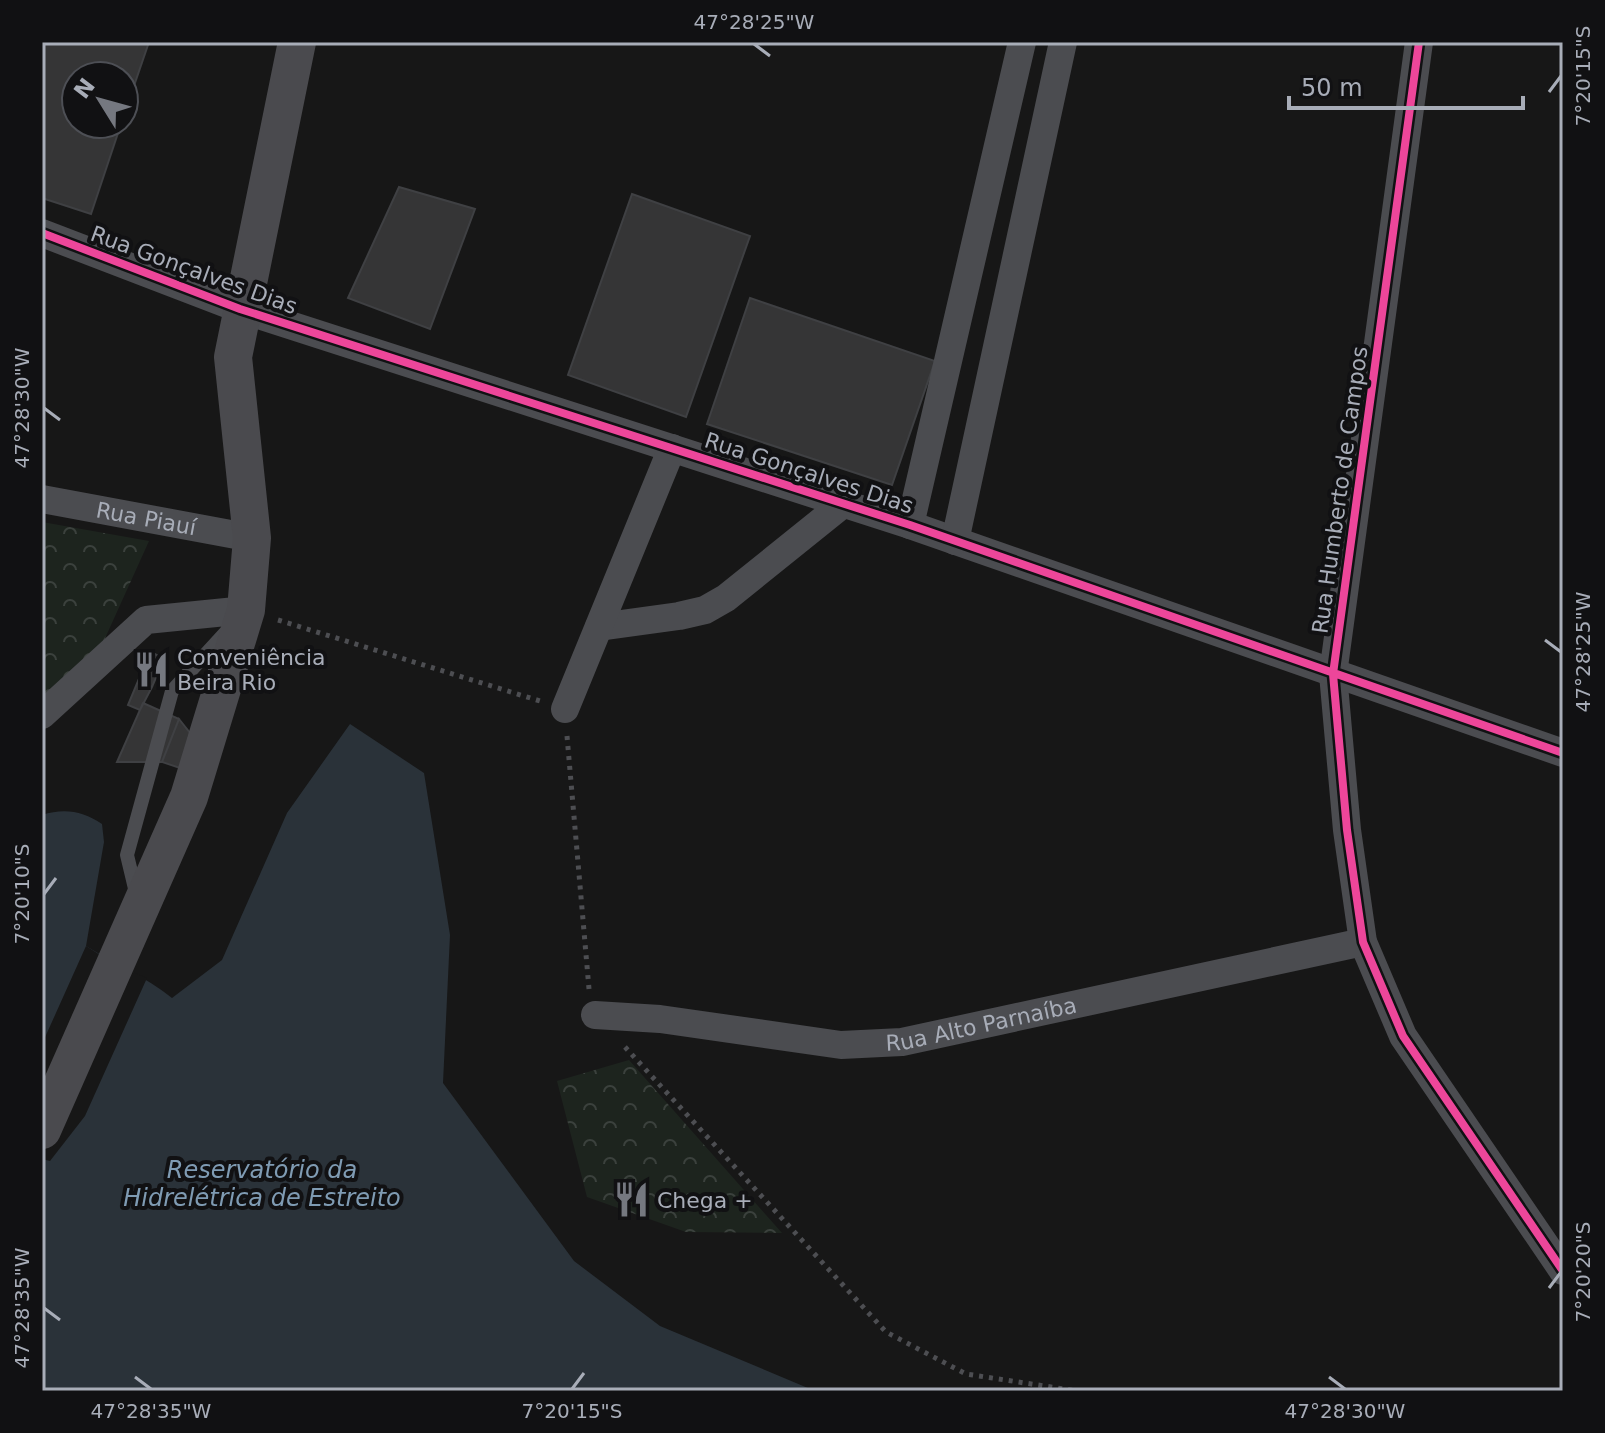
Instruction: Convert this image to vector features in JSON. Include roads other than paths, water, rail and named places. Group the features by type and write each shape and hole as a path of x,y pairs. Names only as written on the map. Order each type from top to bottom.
{"main road":[{"path":"42,1130 189,797 246,610 252,538 233,357 240,309 297,42"}],"street":[{"path":"910,525 1022,42"},
{"path":"955,541 1063,42"},
{"name":"Rua Humberto de Campos","path":"1419,42 1333,674 1347,830 1363,942 1403,1036 1563,1271"},
{"name":"Rua Gonçalves Dias","path":"42,233 240,309 910,525 1563,753"},
{"path":"565,709 672,448"},
{"name":"Rua Piauí","path":"42,499 252,538"},
{"path":"599,627 705,610 726,598 844,503"},
{"path":"42,715 146,620 246,610"},
{"name":"Rua Alto Parnaíba","path":"595,1015 660,1019 841,1045 902,1042 1363,942"}],"water":[{"name":"Reservatório da Hidrelétrica de Estreito","path":"350,724 424,773 450,935 443,1083 574,1261 660,1326 815,1391 42,1391 42,815 73,812 102,824 104,842 86,946 172,998 222,960 287,813"}],"place":[{"name":"Conveniência Beira Rio","path":"151,670"},
{"name":"Chega +","path":"631,1200"}]}
